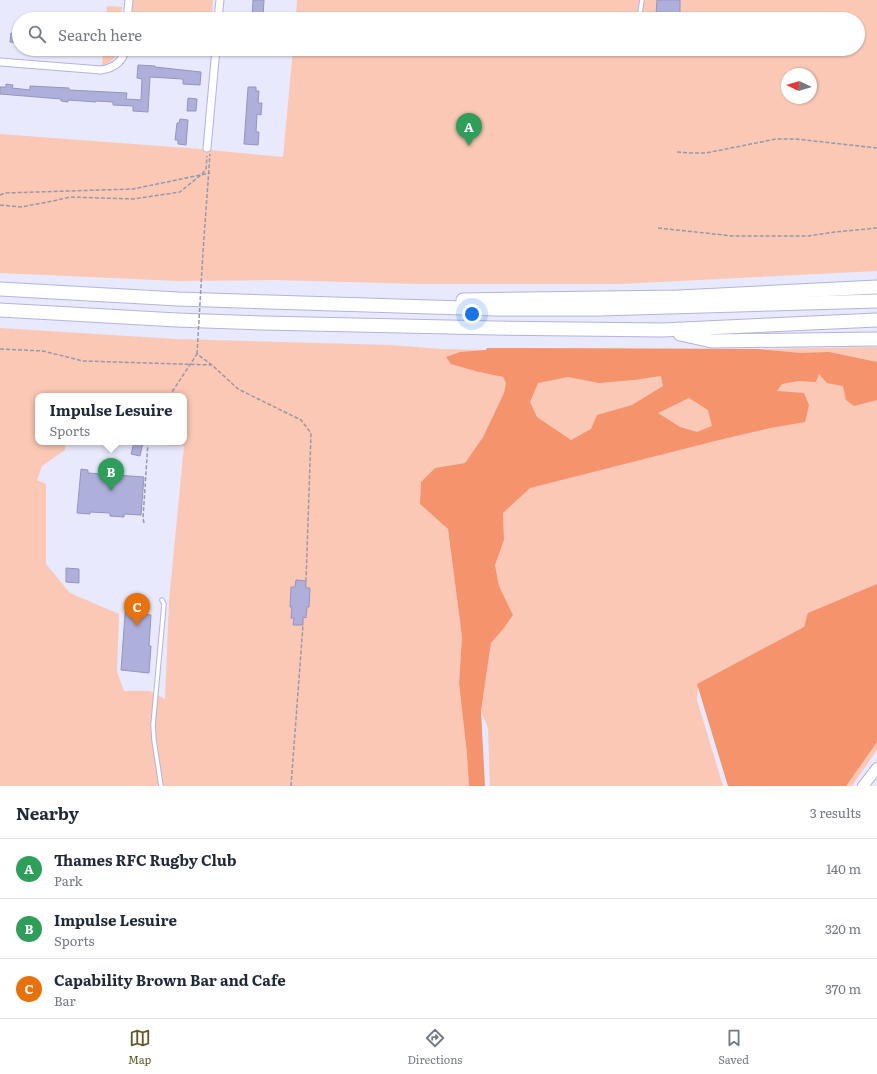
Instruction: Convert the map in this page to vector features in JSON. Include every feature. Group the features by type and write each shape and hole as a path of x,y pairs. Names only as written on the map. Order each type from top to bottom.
{"highway":[{"path":"339,304 495,299 679,297 877,287"},
{"path":"0,289 178,299 495,310 600,309 877,301"},
{"path":"0,310 177,320 339,325 662,330 877,320"},
{"path":"783,325 877,329"},
{"path":"662,330 712,341 877,339"}],"main road":[{"path":"863,786 877,768"}],"street":[{"path":"128,12 129,0"},
{"path":"219,12 220,0"},
{"path":"0,62 101,70 114,67 122,56"},
{"path":"209,150 216,56"}],"lane":[{"path":"640,12 642,0"},
{"path":"162,600 164,604 153,725 154,740 162,786"}],"path":[{"path":"676,152 689,154 706,153 776,139 796,139 877,148"},
{"path":"171,393 197,354 203,252 210,173 209,150"},
{"path":"0,206 21,207 70,197 133,199 180,192 202,174 206,168 209,150"},
{"path":"0,195 5,193 133,189 210,173"},
{"path":"658,228 733,236 808,236 877,228"},
{"path":"0,349 43,351 83,361 212,365"},
{"path":"197,354 238,388 301,420 311,433 306,581"},
{"path":"144,523 143,518 148,445"},
{"path":"291,786 303,625"}],"shaded area":[{"path":"131,0 213,0 212,12 130,12"},
{"path":"297,0 877,0 877,271 619,284 418,284 277,280 178,281 0,273 0,134 200,149 283,157 292,56 865,56 865,12 296,12"},
{"path":"107,6 122,7 122,12 107,12"},
{"path":"103,56 115,56 113,60 102,65"},
{"path":"0,328 176,339 390,345 442,349 486,350 487,348 757,349 877,347 877,750 852,786 728,786 698,686 697,700 723,786 490,786 488,728 481,711 491,643 513,615 499,586 495,565 504,540 503,513 517,368 479,372 503,377 506,383 504,393 483,437 465,463 435,468 421,483 420,504 448,529 462,637 459,683 469,786 0,786","holes":["35,393 187,393 187,445 165,445 184,446 169,601 165,699 150,691 124,691 117,672 119,614 70,593 46,564 46,484 37,480 42,466 65,450 66,445 35,445"]},
{"path":"487,348 757,349 800,353 829,352 877,362 877,400 854,406 846,400 843,386 827,383 819,374 816,382 798,381 782,384 777,391 804,393 809,405 805,422 770,428 719,440 530,488 503,513 504,540 495,565 499,586 513,615 491,643 481,711 485,786 469,786 459,683 462,637 448,529 420,504 421,482 435,468 465,463 483,437 504,393 506,383 503,377 451,364 446,357 460,352 486,350","holes":["661,376 663,386 632,405 597,415 591,429 571,440 537,417 530,402 538,383 568,377 599,383","689,398 708,410 712,426 697,432 680,427 658,413"]},
{"path":"877,584 877,742 846,786 728,786 697,684 804,627 808,613"}],"building":[{"path":"253,0 264,0 263,12 252,12"},
{"path":"657,0 680,0 680,12 656,12"},
{"path":"11,33 12,33 12,42 10,42"},
{"path":"138,65 201,72 200,85 183,84 183,79 150,77 148,112 133,111 133,106 113,105 113,102 68,100 68,102 61,101 61,99 0,94 0,87 6,87 6,84 13,85 12,88 30,90 30,86 127,93 126,99 141,100 142,79 137,78"},
{"path":"248,87 256,87 256,91 259,91 258,103 262,103 261,115 257,114 256,132 259,132 258,145 244,144"},
{"path":"188,98 197,99 196,111 187,111"},
{"path":"180,119 188,120 186,145 178,144 178,140 175,140 177,123 179,123"},
{"path":"133,445 142,445 140,456 131,454"},
{"path":"81,469 88,470 88,473 144,477 141,515 124,514 124,517 110,516 110,513 77,513"},
{"path":"66,568 79,569 79,583 66,582"},
{"path":"296,580 306,581 306,588 310,588 309,607 307,607 306,618 303,617 303,625 293,625 294,618 291,618 291,587 295,587"},
{"path":"126,601 136,602 135,612 140,612 139,614 151,615 149,673 121,670"}],"place":[{"name":"Thames RFC Rugby Club","path":"469,146"},
{"name":"Impulse Lesuire","path":"111,491"},
{"name":"Capability Brown Bar and Cafe","path":"137,626"}]}
